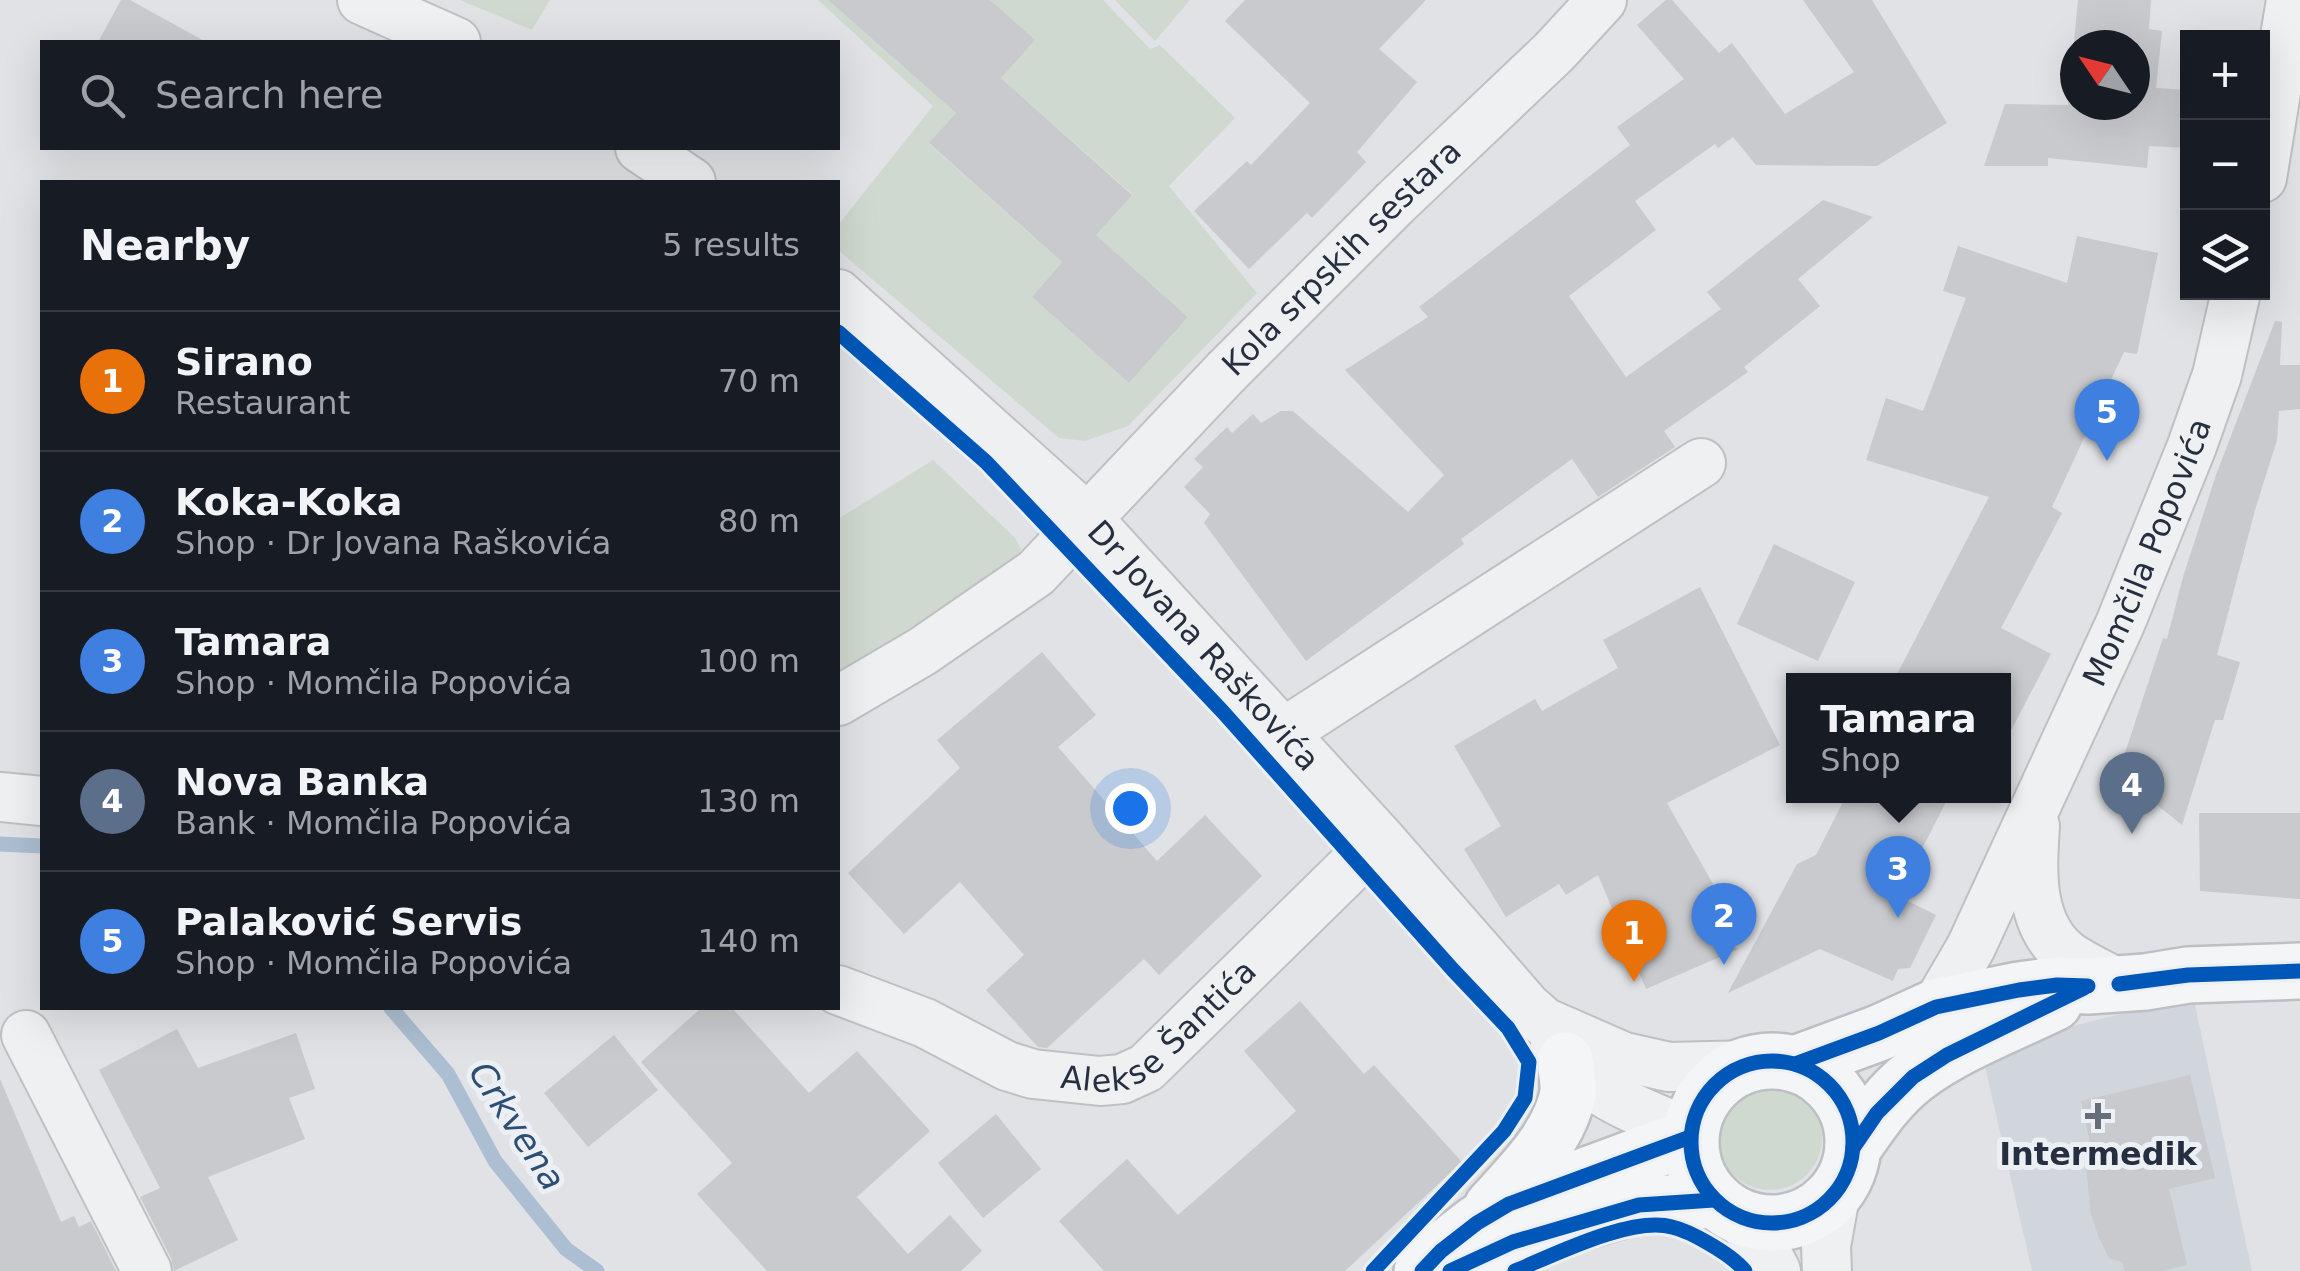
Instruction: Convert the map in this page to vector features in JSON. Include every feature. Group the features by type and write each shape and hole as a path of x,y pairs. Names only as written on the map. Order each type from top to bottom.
{"main road":[{"path":"2104,985 1947,1055 1913,1077 1877,1113 1820,1208 1799,1218 1775,1224 1752,1222 1726,1208 1696,1173 1691,1135 1696,1112 1722,1079 1879,1033 1936,1007 2057,985 2300,971"},
{"path":"1477,1223 1536,1159 1560,1118 1568,1090 1554,1041"},
{"path":"1772,1064 1812,1071 1837,1094 1850,1124 1844,1169"},
{"path":"1422,1271 1441,1251 1508,1204 1691,1135"},
{"path":"1450,1271 1513,1242 1638,1205 1726,1208"}],"street":[{"path":"362,0 452,40"},
{"name":"Kola srpskih sestara","path":"1087,518 1226,372 1554,52 1602,0"},
{"path":"2270,127 2290,0"},
{"path":"643,150 687,180"},
{"name":"Dr Jovana Raškovića","path":"840,296 1087,518 1382,841 1599,1091 1691,1135"},
{"name":"Momčila Popovića","path":"1936,1007 1971,947 2120,624 2192,446 2217,375 2234,300"},
{"path":"1283,733 1702,463"},
{"path":"840,700 922,651 1036,573 1087,518"},
{"path":"0,797 40,800"},
{"name":"Momčila Popovića","path":"2036,802 2032,869 2041,918 2068,955 2104,985"},
{"name":"Alekse Šantića","path":"840,991 926,1023 1006,1066 1033,1074 1100,1081 1122,1079 1146,1068 1382,841"},
{"path":"26,1035 146,1271"},
{"name":"Dr Jovana Raškovića","path":"1554,1041 1669,1067 1772,1064"},
{"path":"1827,1271 1826,1246 1844,1169"},
{"path":"1726,1208 1766,1252 1776,1271"}],"shaded area":[{"path":"460,0 550,0 532,30"},
{"path":"818,0 828,0 956,113 929,144 1062,262 1032,297 1129,383 1188,317 1096,235 1132,194 1001,78 990,0 1103,0 1150,49 1160,45 1235,118 1169,186 1257,293 1128,426 1085,441 1059,438 840,252 840,222 933,106"},
{"path":"1115,0 1190,0 1155,41"},
{"path":"933,460 1015,538 1021,549 1015,567 840,683 840,518"},
{"path":"2193,996 2252,1271 2032,1271 1981,1049"},
{"path":"1770,1086 1790,1090 1807,1101 1818,1118 1822,1138 1818,1158 1807,1175 1790,1186 1770,1190 1750,1186 1733,1175 1722,1158 1718,1138 1722,1118 1733,1101 1750,1090"}],"building":[{"path":"121,0 130,0 202,40 99,40"},
{"path":"828,0 990,0 1035,40 1001,78 1132,195 1096,235 1188,317 1129,383 1032,297 1062,262 929,143 956,113"},
{"path":"1245,0 1426,0 1379,49 1417,82 1357,152 1366,162 1312,218 1307,213 1249,269 1194,211 1247,161 1251,165 1310,103 1225,21"},
{"path":"1666,0 1672,0 1719,53 1732,43 1785,114 1854,72 1803,0 1872,0 1947,123 1877,166 1756,165 1733,137 1718,148 1715,144 1635,201 1656,230 1569,296 1626,377 1721,309 1707,292 1823,200 1873,217 1798,279 1820,306 1744,367 1748,372 1664,431 1675,447 1598,497 1572,459 1461,539 1464,544 1306,661 1204,523 1210,514 1184,487 1203,467 1194,459 1227,427 1232,433 1253,414 1261,423 1281,411 1293,411 1408,512 1444,475 1345,370 1428,317 1419,307 1630,145 1617,127 1684,79 1637,25"},
{"path":"2078,0 2151,0 2149,29 2162,31 2156,88 2180,90 2180,148 2149,146 2147,168 2048,158 2048,166 1984,166 2005,104 2060,105 2060,120 2150,120 2150,30 2075,30"},
{"path":"2077,236 2158,253 2137,354 2124,352 2052,507 2062,513 2001,628 2051,654 2011,731 2011,673 1898,673 1989,497 1866,460 1886,398 1923,411 1966,298 1943,291 1958,246 2067,283"},
{"path":"2275,321 2282,322 2280,365 2300,365 2300,409 2279,411 2277,440 2217,655 2240,662 2223,720 2215,720 2182,825 2118,774 2163,638 2167,639 2216,475"},
{"path":"1774,544 1855,582 1818,661 1737,624"},
{"path":"1700,587 1780,745 1667,803 1713,884 1693,927 1738,949 1646,989 1598,875 1566,895 1559,884 1506,917 1464,849 1501,826 1454,746 1535,699 1542,711 1618,668 1603,640"},
{"path":"1042,652 1096,715 1058,747 1157,861 1205,815 1262,876 1159,975 1144,959 1047,1048 1038,1047 986,990 1024,955 960,882 904,934 848,873 960,768 937,740"},
{"path":"1842,803 1945,803 1898,896 1936,915 1910,968 1898,969 1893,981 1820,949 1728,993 1797,864 1816,855"},
{"path":"2199,813 2300,813 2300,899 2200,891"},
{"path":"1300,1001 1364,1074 1374,1065 1462,1162 1345,1271 1104,1271 1059,1221 1127,1159 1178,1215 1296,1111 1244,1051"},
{"path":"699,1010 734,1010 809,1093 857,1051 930,1131 857,1197 908,1254 950,1215 982,1251 961,1271 767,1271 697,1194 732,1163 641,1062"},
{"path":"177,1029 198,1068 296,1033 315,1089 289,1098 305,1139 208,1177 238,1240 174,1271 140,1197 160,1188 99,1070"},
{"path":"614,1035 658,1090 588,1147 544,1093"},
{"path":"2190,1075 2215,1178 2169,1189 2187,1265 2162,1271 2125,1271 2122,1262 2109,1258 2091,1215 2086,1167 2091,1147 2081,1101"},
{"path":"0,1079 61,1222 74,1216 79,1227 91,1221 116,1271 0,1271"},
{"path":"996,1114 1041,1169 983,1218 938,1163"}],"waterway":[{"name":"Crkvena","path":"0,844 40,846"},
{"name":"Crkvena","path":"393,1010 448,1074 495,1161 566,1249 597,1271"}],"cycle path":[{"path":"840,334 986,462 1223,712 1508,1028 1529,1062 1525,1098 1504,1131 1373,1271"},
{"path":"2119,984 2188,975 2300,971"},
{"path":"1795,1064 1936,1007 2019,990 2088,986"},
{"path":"1853,1148 1877,1113 1913,1077 1947,1055 2084,988"},
{"path":"1772,1061 1803,1068 1829,1085 1846,1111 1853,1142 1846,1173 1829,1199 1803,1216 1772,1223 1741,1216 1715,1199 1698,1173 1691,1142 1698,1111 1715,1085 1741,1068 1772,1061"},
{"path":"1422,1271 1477,1223 1509,1204 1690,1137"},
{"path":"1450,1271 1513,1242 1639,1205 1714,1200"},
{"path":"1515,1271 1593,1239 1655,1225 1695,1236 1745,1271"}],"place":[{"name":"Palaković Servis","path":"2107,461"},
{"name":"Nova Banka","path":"2132,834"},
{"name":"Tamara","path":"1898,918"},
{"name":"Koka-Koka","path":"1724,965"},
{"name":"Sirano","path":"1634,982"},
{"name":"Intermedik","path":"2098,1116"}]}
